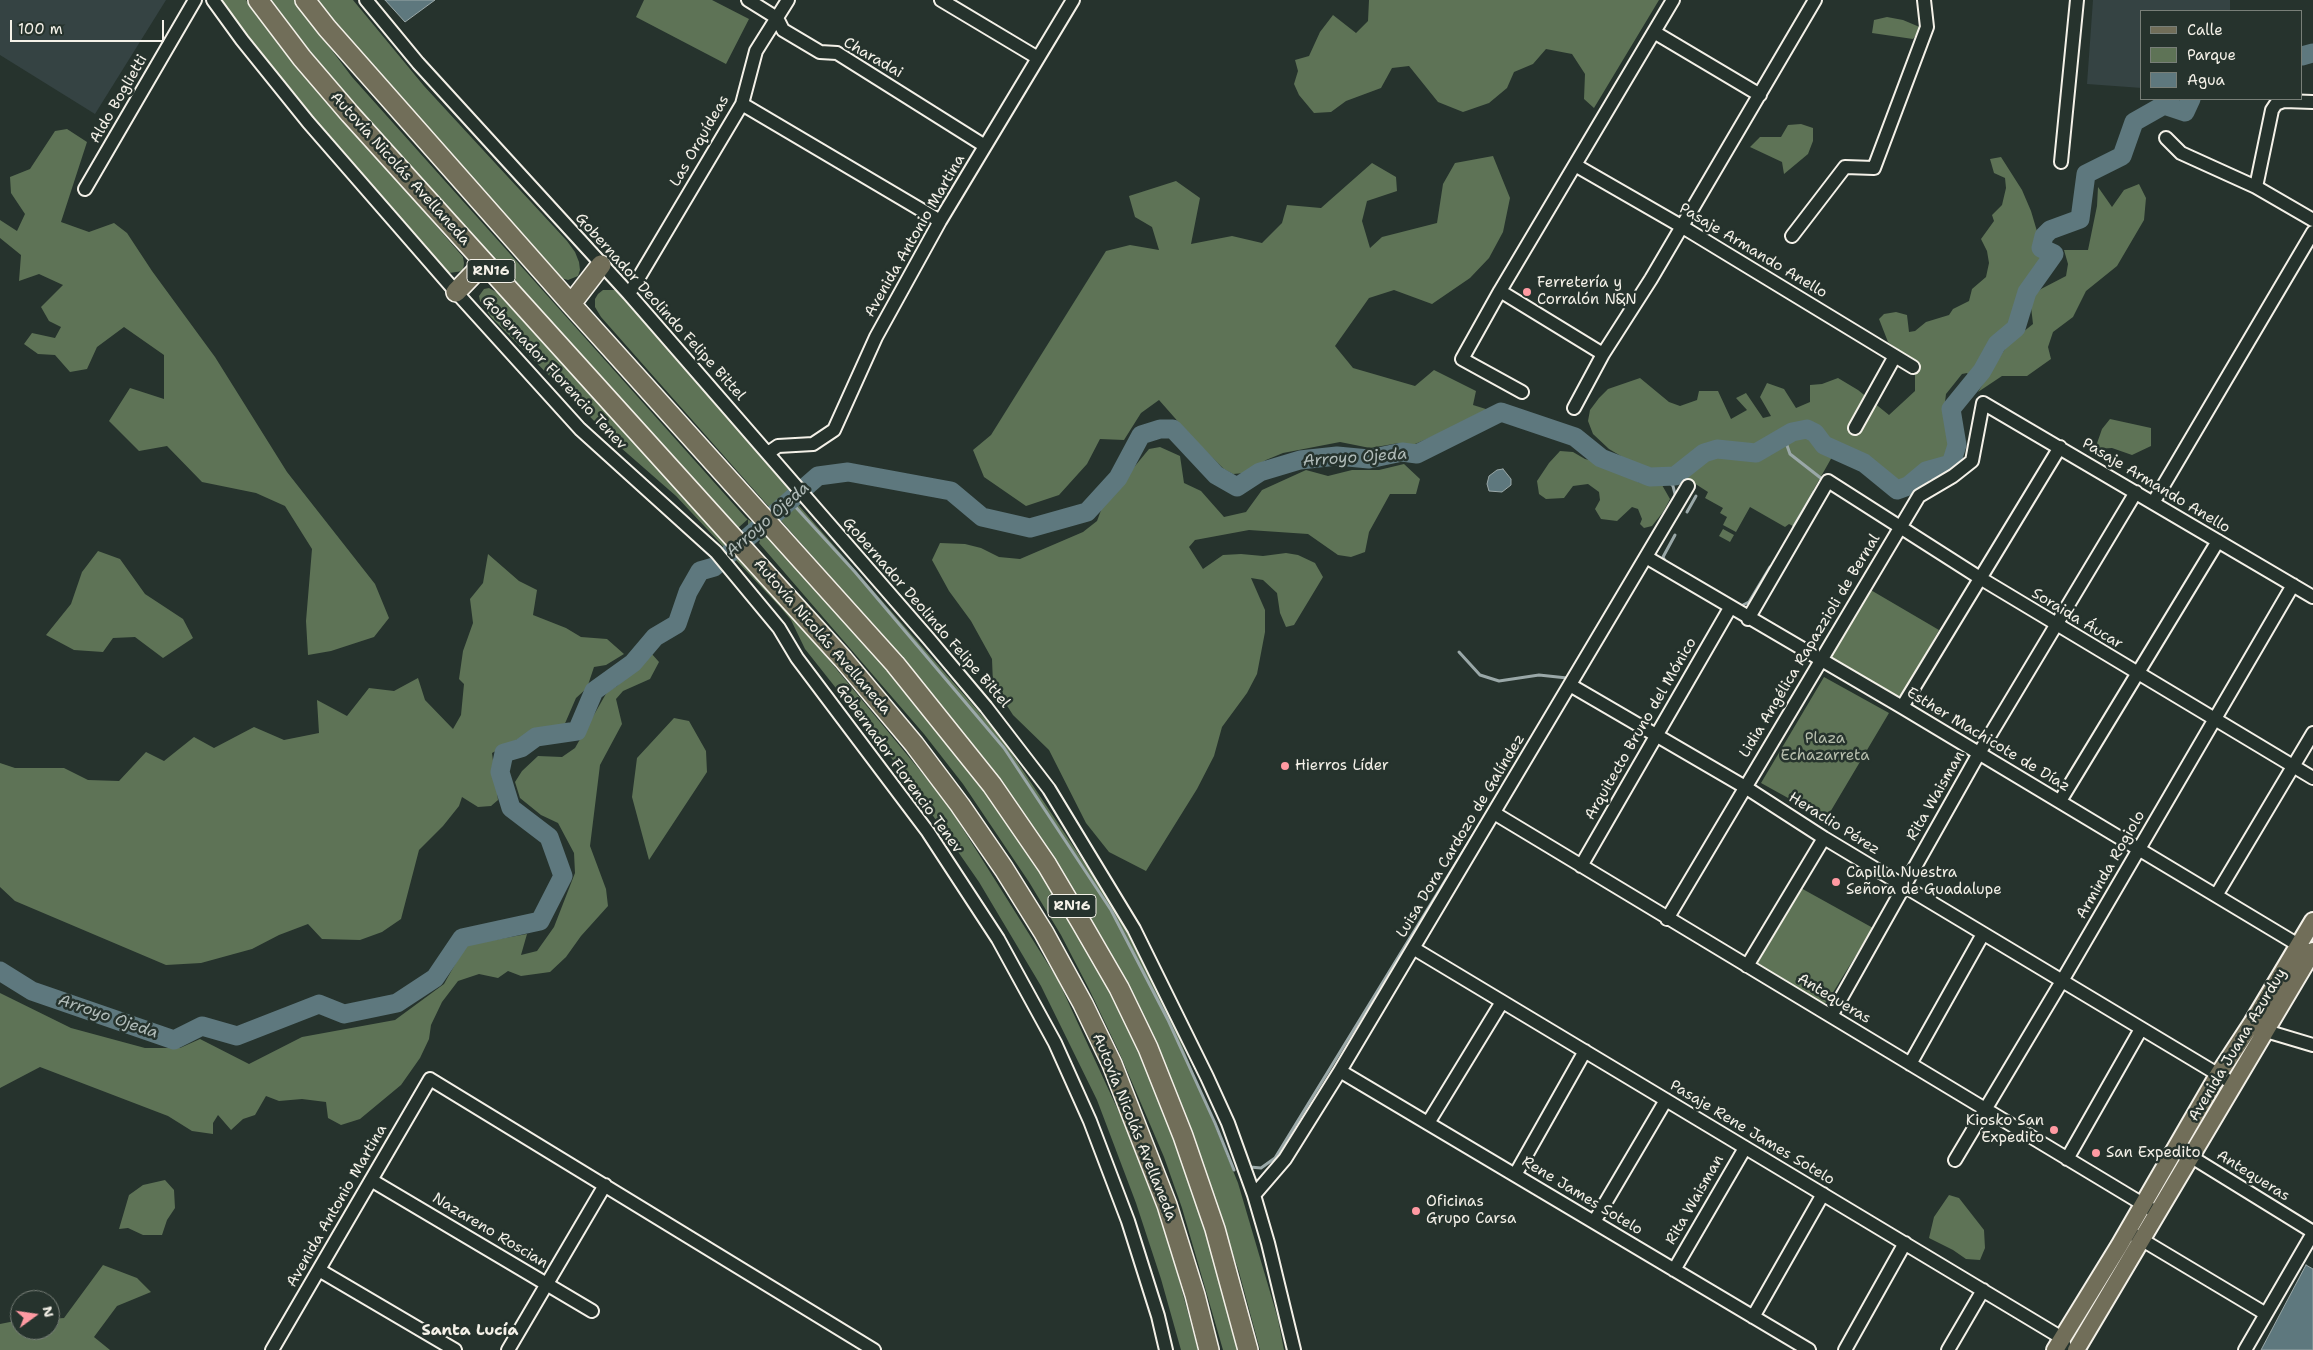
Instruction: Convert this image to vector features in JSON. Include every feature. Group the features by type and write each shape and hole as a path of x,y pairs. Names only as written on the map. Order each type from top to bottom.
{"highway":[{"name":"Autovía Nicolás Avellaneda","path":"258,0 318,77 484,263 749,553 914,744 976,828 1044,933 1097,1034 1134,1120 1179,1242 1195,1295 1208,1350"},
{"name":"RN16","path":"305,0 571,304 895,664 971,756 1047,865 1102,956 1148,1048 1183,1136 1226,1264 1248,1350"},
{"path":"456,292 484,263"},
{"path":"571,304 601,265"}],"main road":[{"name":"Avenida Juana Azurduy","path":"2076,1350 2150,1209 2176,1149 2218,1075 2259,1027 2308,949 2313,921"},
{"name":"Avenida Juana Azurduy","path":"2150,1209 2191,1157 2234,1084 2259,1027"},
{"name":"Avenida Juana Azurduy","path":"2061,1346 2135,1235"}],"street":[{"name":"Aldo Boglietti","path":"85,189 196,0"},
{"name":"Gobernador Florencio Tenev","path":"213,0 242,40 308,122 456,292 580,429 716,552 780,628 797,658 928,832 998,939 1055,1043 1090,1121 1128,1221 1158,1316 1166,1350"},
{"name":"Gobernador Deolindo Felipe Bittel","path":"366,0 418,63 629,294 768,454 986,707 1049,788 1134,929 1218,1100 1254,1195 1268,1243 1294,1350"},
{"name":"Charadai","path":"748,0 777,18 783,30 820,52 837,53 986,146"},
{"name":"Las Orquídeas","path":"629,294 742,104 756,52 788,0"},
{"path":"941,0 1038,58"},
{"name":"Avenida Antonio Martina","path":"768,454 778,446 812,444 834,430 876,337 940,222 1073,0"},
{"path":"1522,392 1462,358 1673,0"},
{"path":"1574,408 1603,354 1651,279 1816,0"},
{"path":"1792,236 1845,167 1874,168 1927,27 1924,0"},
{"path":"2061,162 2077,0"},
{"path":"1654,32 1760,95"},
{"path":"2256,186 2272,110 2276,104 2284,101 2313,102"},
{"path":"742,104 940,222"},
{"path":"2166,138 2181,153 2256,186 2313,220"},
{"name":"Pasaje Armando Anello","path":"1575,165 1681,226 1913,367"},
{"path":"2153,502 2313,232"},
{"path":"1500,291 1603,354"},
{"path":"1855,428 1895,356"},
{"name":"Pasaje Armando Anello","path":"1983,403 2313,597"},
{"name":"Lidia Angélica Rapazzioli de Bernal","path":"1667,919 1919,496 1953,476 1972,460 1983,403"},
{"path":"1902,707 2060,447"},
{"name":"Soraida Áucar","path":"1748,619 1828,482 1980,578 2313,778"},
{"name":"Luisa Dora Cardozo de Galíndez","path":"1254,1195 1285,1160 1340,1071 1688,486"},
{"name":"Rita Waisman","path":"1831,1016 1978,755 2058,625 2136,492"},
{"path":"2060,801 2136,673 2218,541"},
{"name":"Esther Machicote de Díaz","path":"1646,557 2308,949"},
{"name":"Arminda Rogiolo","path":"1955,1160 2062,981 2293,585"},
{"name":"Arquitecto Bruno del Mónico","path":"1581,866 1730,608"},
{"name":"Heraclio Pérez","path":"1570,685 2234,1084"},
{"path":"2217,894 2313,733"},
{"name":"Antequeras","path":"1494,813 2150,1209"},
{"path":"1747,966 1824,838"},
{"path":"1910,1064 1983,934"},
{"name":"Pasaje Rene James Sotelo","path":"1413,948 1983,1290 2061,1346"},
{"path":"1428,1123 1502,1002"},
{"path":"2259,1027 2313,1045"},
{"path":"2067,1159 2141,1029"},
{"path":"1515,1175 1585,1051"},
{"name":"Rene James Sotelo","path":"1340,1071 1809,1350"},
{"name":"Avenida Antonio Martina","path":"272,1350 430,1079 605,1185"},
{"path":"1594,1222 1666,1100"},
{"name":"Rita Waisman","path":"1674,1270 1745,1148"},
{"name":"Antequeras","path":"2176,1149 2313,1233"},
{"name":"Nazareno Roscian","path":"371,1180 592,1311"},
{"path":"508,1350 605,1185 874,1350"},
{"path":"1753,1317 1823,1194"},
{"path":"2245,1350 2313,1233"},
{"path":"2135,1235 2266,1314"},
{"path":"1845,1350 1905,1243"},
{"path":"319,1270 455,1350"},
{"path":"1948,1350 1983,1290"}],"shaded area":[{"path":"0,0 166,0 95,114 0,55"},
{"path":"2093,0 2230,0 2230,10 2140,10 2140,88 2087,84"}],"green space":[{"path":"221,0 246,0 286,52 463,257 463,271 449,273 429,255 280,79"},
{"path":"269,0 294,0 352,77 748,519 738,528 353,104"},
{"path":"314,0 353,0 424,86 567,241 579,262 580,270 578,276 568,280 561,278 555,273"},
{"path":"644,0 712,0 749,19 726,64 636,17"},
{"path":"1369,0 1659,0 1594,108 1584,99 1585,74 1572,54 1546,49 1533,64 1514,72 1507,88 1489,103 1463,112 1438,102 1409,66 1392,68 1381,88 1346,101 1331,112 1314,113 1299,95 1294,84 1298,71 1295,60 1309,56 1320,32 1333,15 1356,33 1368,21"},
{"path":"1887,17 1903,20 1922,28 1913,39 1872,33 1874,20"},
{"path":"1801,124 1813,128 1813,141 1808,154 1784,174 1782,162 1750,147 1760,137 1781,137 1788,125"},
{"path":"67,129 87,142 61,222 89,232 114,223 127,233 152,271 215,357 287,472 375,584 389,618 374,637 331,651 308,655 306,621 312,549 285,506 256,493 202,482 167,446 139,451 109,421 130,388 164,399 164,355 124,327 97,347 87,369 70,372 55,355 38,354 24,344 32,333 55,338 61,327 49,321 41,307 63,285 39,274 19,281 21,255 0,238 0,220 17,231 25,214 11,193 10,177 30,169 55,131"},
{"path":"1493,156 1510,198 1503,232 1489,258 1470,278 1432,304 1394,290 1369,298 1335,346 1353,368 1415,386 1434,370 1476,391 1473,405 1489,410 1483,415 1408,447 1399,443 1370,448 1340,442 1283,453 1266,460 1245,473 1233,474 1224,469 1196,442 1159,400 1141,413 1124,440 1100,439 1087,464 1059,495 1026,506 984,477 973,450 991,435 1106,251 1130,245 1159,250 1152,227 1135,217 1129,196 1176,181 1200,198 1191,244 1232,236 1262,243 1282,223 1287,205 1321,208 1372,163 1396,177 1397,191 1367,201 1362,221 1370,248 1382,237 1437,223 1443,184 1455,163"},
{"path":"2001,157 2022,190 2031,211 2039,238 2038,251 2045,261 2042,267 2023,283 2013,323 1993,344 1971,378 1967,373 1962,374 1946,394 1944,410 1953,448 1947,458 1927,465 1899,488 1893,486 1879,471 1862,459 1824,443 1818,433 1805,425 1783,432 1764,447 1750,449 1717,447 1697,449 1685,462 1668,473 1631,462 1609,449 1593,434 1588,421 1590,410 1599,398 1608,389 1640,378 1669,402 1680,406 1697,400 1699,391 1718,391 1731,419 1747,410 1736,398 1746,393 1763,418 1771,416 1760,397 1767,383 1784,389 1796,408 1810,402 1810,385 1822,384 1838,378 1858,390 1889,415 1915,391 1915,360 1888,342 1879,319 1884,314 1896,312 1907,315 1909,332 1915,331 1926,322 1949,315 1953,309 1969,301 1972,289 1986,277 1989,263 1987,251 1981,239 1994,221 1992,215 2002,205 2006,188 2005,178 1994,173 1990,159"},
{"path":"2139,184 2146,198 2144,220 2117,266 2086,291 2073,317 2053,332 2048,347 2051,359 2027,376 2002,376 1978,392 2008,344 2033,324 2030,298 2041,289 2066,276 2068,264 2064,250 2088,250 2097,206 2098,187 2112,207 2124,190"},
{"path":"489,288 502,295 744,557 946,802 1058,980 1124,1123 1167,1235 1198,1350 1181,1350 1161,1279 1136,1203 1097,1100 1041,986 979,882 904,774 805,649 791,620 676,496 620,447 491,317 480,301 479,296 484,289"},
{"path":"603,290 615,290 622,294 790,487 787,492 1000,736 1115,909 1171,1018 1238,1183 1278,1319 1284,1350 1260,1350 1239,1272 1213,1195 1145,1022 1107,946 1051,854 1000,779 900,655 601,317 595,307 595,299"},
{"path":"2110,419 2151,428 2151,446 2132,455 2112,448 2095,449 2102,429"},
{"path":"1808,432 1832,457 1793,526 1789,524 1785,527 1750,507 1736,532 1723,525 1727,517 1720,513 1723,508 1705,498 1708,492 1683,476 1700,461 1723,454 1758,458"},
{"path":"1160,447 1180,456 1184,483 1201,491 1224,517 1246,512 1262,490 1306,470 1328,476 1352,470 1379,470 1404,464 1420,479 1416,494 1390,494 1369,532 1365,552 1351,557 1338,555 1308,534 1249,530 1195,540 1189,547 1203,569 1223,555 1263,556 1286,553 1298,555 1315,563 1323,577 1294,625 1286,627 1280,613 1277,593 1263,580 1251,578 1265,610 1265,632 1257,674 1247,693 1222,727 1214,756 1197,789 1146,871 1109,852 1086,823 1049,750 1013,715 993,684 992,659 971,621 949,591 932,560 940,543 965,544 981,548 999,557 1020,559 1083,532 1097,521 1103,505 1149,449"},
{"path":"1560,451 1573,452 1585,459 1602,463 1640,483 1662,485 1670,499 1652,526 1644,528 1640,524 1642,519 1638,509 1632,507 1617,521 1601,519 1595,509 1600,500 1599,492 1588,484 1573,486 1564,498 1546,499 1539,494 1537,481"},
{"path":"748,519 768,533 910,693 991,796 1056,893 1125,1019 1156,1088 1202,1210 1242,1350 1223,1350 1182,1208 1164,1157 1119,1052 1061,935 1029,882 963,784 924,734 759,543 760,541 748,528"},
{"path":"1723,529 1734,535 1730,542 1719,536"},
{"path":"98,551 120,559 145,594 183,619 193,638 163,658 135,637 113,638 103,652 74,650 46,635 71,604 82,572"},
{"path":"488,554 519,581 537,590 533,615 566,628 581,637 607,639 624,654 606,665 594,667 587,688 576,698 563,728 537,729 492,753 498,800 491,806 478,807 462,797 459,806 443,826 419,850 401,919 382,932 360,940 322,939 308,924 279,935 252,949 201,963 166,965 15,901 0,887 0,763 15,768 64,768 88,780 119,781 146,752 164,761 194,737 214,748 254,727 284,740 319,733 317,700 347,716 369,688 394,691 418,678 425,700 453,729 461,715 464,684 459,679 463,651 473,623 470,599 483,583"},
{"path":"1869,589 1939,630 1902,695 1894,697 1831,661 1829,654"},
{"path":"651,653 659,662 650,679 623,691 616,699 622,724 600,765 590,846 606,889 608,906 581,936 566,957 550,972 521,976 508,971 498,978 479,974 458,981 442,1002 431,1025 429,1039 420,1058 401,1085 360,1119 341,1125 328,1118 326,1102 302,1099 279,1101 266,1096 255,1115 243,1119 231,1130 218,1115 213,1123 213,1134 192,1131 168,1116 40,1067 0,1088 0,993 71,1028 145,1048 180,1048 200,1039 249,1064 302,1037 395,1020 444,984 466,945 527,934 521,955 537,951 554,927 575,873 574,853 558,823 541,815 520,798 515,782 522,771 538,756 562,757 575,748 607,692 617,686"},
{"name":"Plaza Echazarreta","path":"1824,677 1889,713 1826,819 1761,783"},
{"path":"674,718 689,721 706,751 707,772 649,860 632,797 637,758"},
{"path":"1799,887 1873,928 1827,1002 1822,1004 1757,967 1756,960"},
{"path":"165,1180 174,1190 175,1208 167,1220 162,1235 143,1235 128,1228 119,1229 129,1195 143,1185"},
{"path":"1949,1195 1959,1198 1984,1230 1985,1248 1980,1260 1966,1259 1929,1238 1934,1217"},
{"path":"103,1265 137,1278 151,1292 117,1306 94,1337 110,1350 0,1350 0,1324 10,1322 10,1340 60,1340 60,1318 64,1318"}],"water":[{"path":"385,0 435,0 405,22"},
{"path":"1503,469 1511,479 1511,485 1502,492 1489,491 1487,484 1489,476 1497,470"},
{"path":"2306,1265 2313,1269 2313,1350 2261,1350"}],"waterway":[{"name":"Arroyo Ojeda","path":"2303,56 2313,53"},
{"name":"Arroyo Ojeda","path":"0,971 32,991 174,1040 202,1026 237,1036 319,1004 344,1014 397,1003 435,978 462,938 540,921 563,876 549,837 511,808 500,772 504,753 521,748 536,737 577,731 594,691 633,663 655,637 677,624 688,592 700,571 714,567 818,476 848,472 951,491 982,517 1030,528 1087,512 1118,478 1141,435 1160,429 1173,429 1216,475 1237,487 1260,472 1300,460 1337,456 1369,459 1402,452 1417,454 1501,412 1575,437 1601,458 1650,477 1675,476 1704,453 1717,449 1756,453 1792,432 1807,429 1815,433 1824,445 1864,463 1897,490 1908,486 1926,471 1951,464 1957,445 1951,409 1982,371 1997,344 2016,328 2027,292 2054,254 2041,248 2044,236 2050,230 2080,219 2086,174 2122,156 2134,122 2164,105 2185,112 2191,100"},
{"path":"1784,437 1790,454 1821,480"},
{"path":"1678,474 1694,488"},
{"path":"1665,477 1673,486 1676,498"},
{"path":"1794,526 1814,492"},
{"path":"1687,512 1696,496"},
{"path":"791,502 855,572 1004,748 1111,910 1168,1020 1215,1123 1234,1170"},
{"path":"1666,563 1663,557 1675,535"},
{"path":"1739,607 1749,602 1770,567"},
{"path":"1459,652 1480,675 1499,681 1539,675 1567,678"},
{"path":"1250,1167 1261,1168 1275,1158 1478,827"}],"place":[{"name":"Ferretería y Corralón N&N","path":"1527,292"},
{"name":"Hierros Líder","path":"1285,766"},
{"name":"Capilla Nuestra Señora de Guadalupe","path":"1836,882"},
{"name":"Kiosko San Expedito","path":"2054,1130"},
{"name":"San Expedito","path":"2096,1153"},
{"name":"Oficinas Grupo Carsa","path":"1416,1211"}],"district":[{"name":"Santa Lucía","path":"470,1331"}]}
